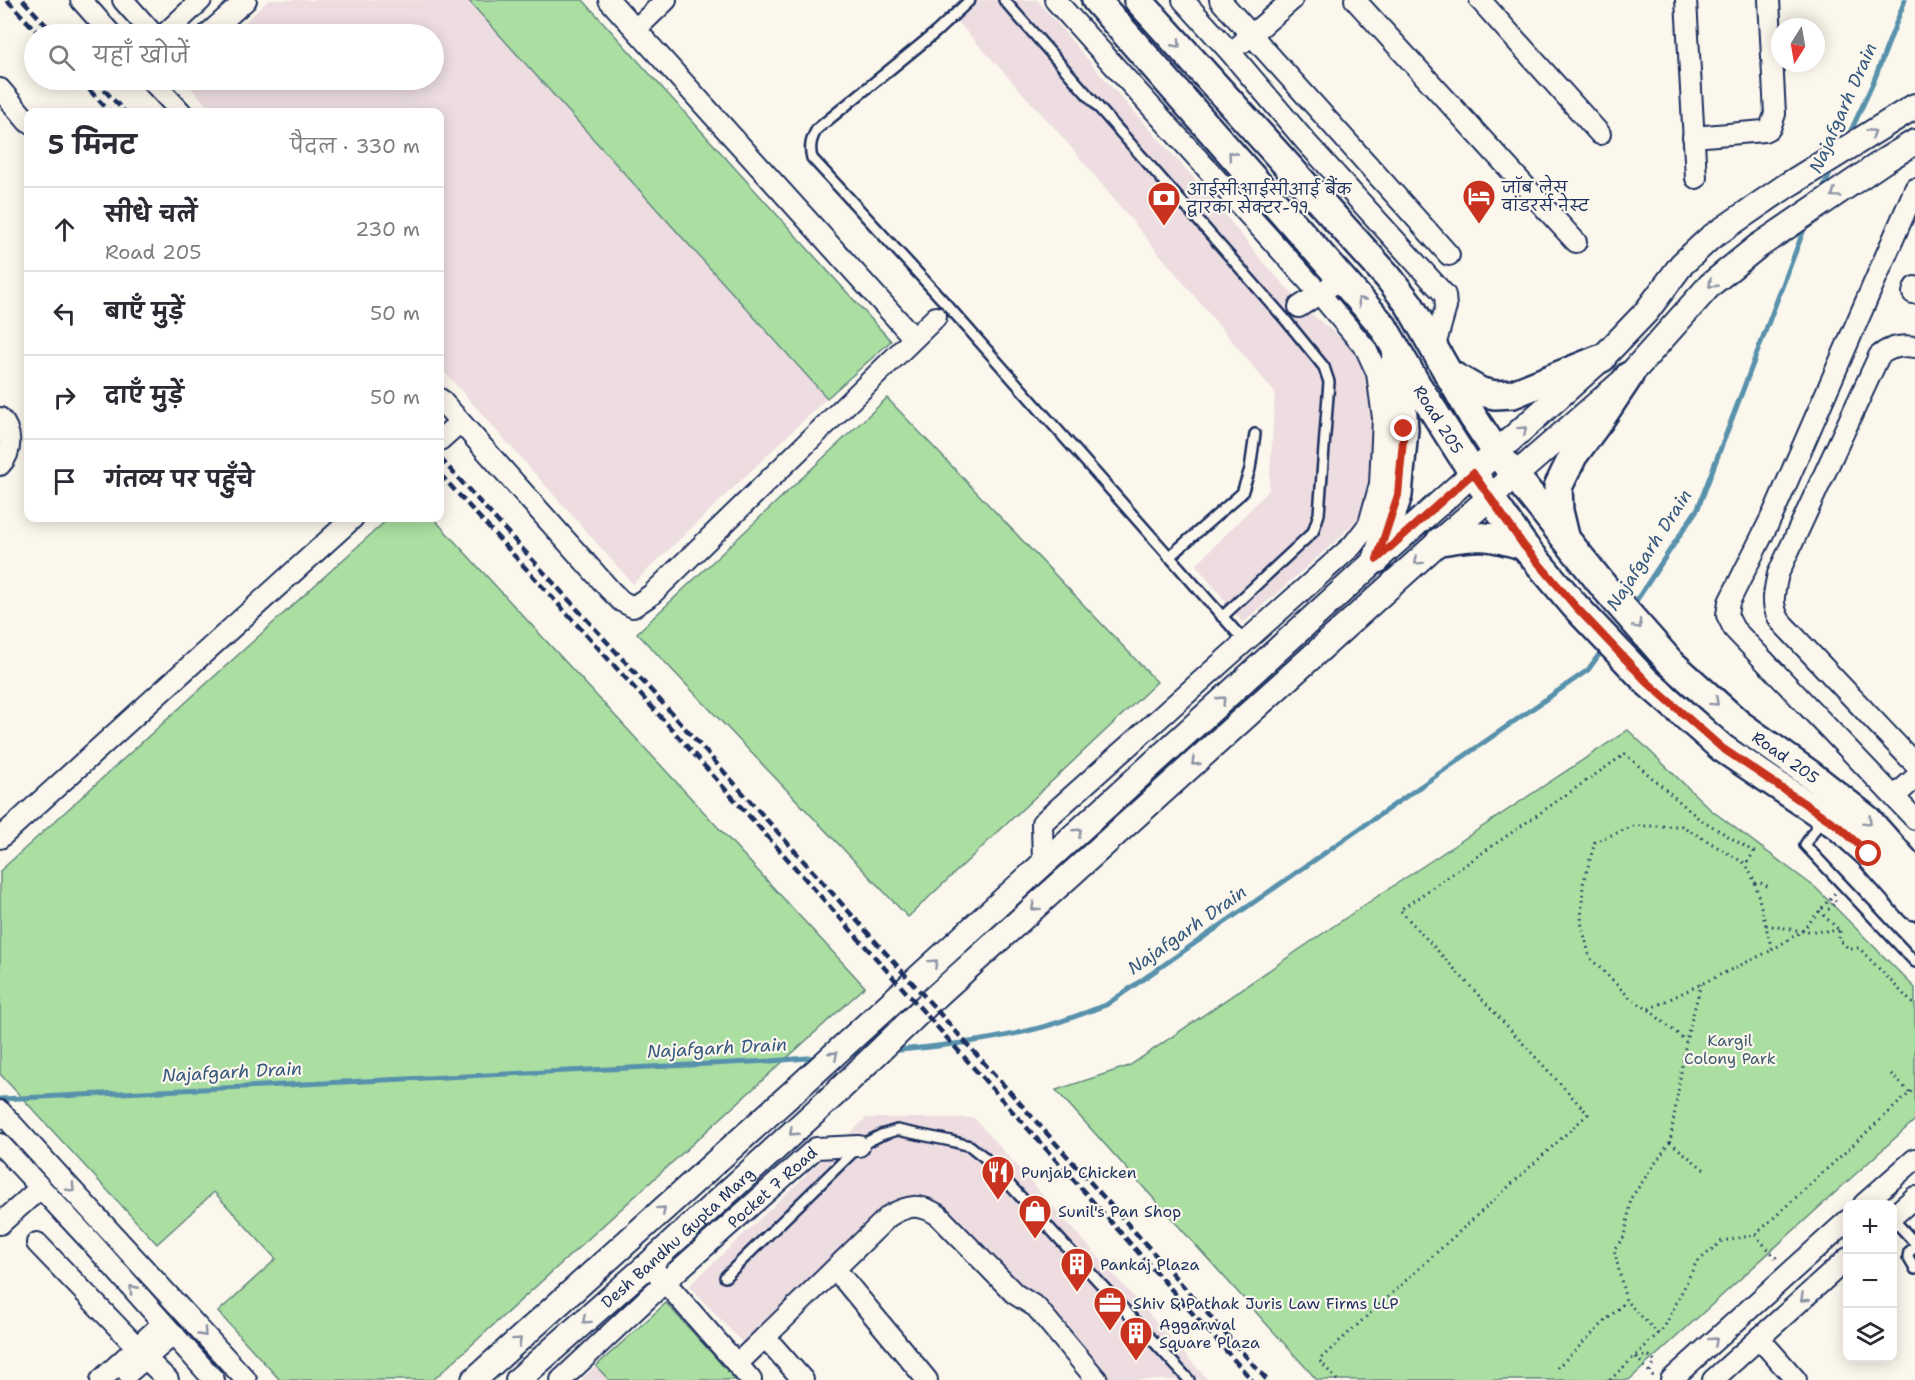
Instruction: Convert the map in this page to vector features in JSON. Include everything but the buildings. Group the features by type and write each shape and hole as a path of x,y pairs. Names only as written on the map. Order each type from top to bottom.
{"main road":[{"name":"Road 205","path":"1096,0 1383,326 1417,385 1490,498 1524,546 1575,606 1647,682 1722,748 1838,826 1869,854 1915,906"},
{"name":"Road 205","path":"1138,0 1388,277 1409,304 1446,372 1497,453 1605,588 1671,663 1739,724 1811,775 1867,819 1915,873"},
{"path":"1377,559 1398,495 1404,429 1400,376 1383,326"},
{"path":"1446,372 1481,392 1495,395 1513,394 1602,358"},
{"path":"1565,537 1559,511 1558,487 1573,456 1629,376"},
{"path":"1440,541 1473,536 1496,537 1524,546"}],"street":[{"path":"81,0 102,24"},
{"path":"123,0 144,24"},
{"path":"176,24 201,0"},
{"path":"219,24 246,0"},
{"path":"609,0 914,337"},
{"path":"636,30 666,0"},
{"path":"1043,864 1042,823 1352,546 1369,524 1380,484 1383,418 1377,373 1366,349 1319,293 1055,0"},
{"path":"1183,0 1306,142 1445,295 1446,307 1434,349"},
{"path":"1220,0 1449,255"},
{"path":"1230,52 1292,0"},
{"path":"1356,0 1576,242"},
{"path":"1480,0 1600,134"},
{"path":"1686,0 1696,178"},
{"path":"1693,137 1764,131 1770,128 1775,114 1769,0"},
{"path":"0,89 24,117"},
{"path":"162,90 178,108"},
{"name":"Desh Bandhu Gupta Marg","path":"474,1380 1377,559 1602,358 1646,312 1682,264 1710,238 1786,186 1908,110"},
{"name":"Desh Bandhu Gupta Marg","path":"518,1380 650,1264 836,1093 933,999 1440,541 1629,376 1710,285 1757,247 1915,142"},
{"path":"1915,189 1774,512 1729,602 1727,615 1734,629 1915,819"},
{"path":"1292,313 1342,279"},
{"path":"444,404 610,590 621,601 633,607 651,595 942,312"},
{"path":"1915,347 1905,345 1886,350 1879,356 1778,574 1774,596 1774,612 1781,622 1915,764"},
{"path":"0,418 8,428 10,440 7,459 0,465"},
{"path":"444,436 460,422"},
{"path":"0,838 349,522"},
{"path":"1895,796 1915,778"},
{"path":"0,1111 246,1380"},
{"path":"2,1146 214,1380"},
{"name":"Pocket 7 Road","path":"561,1380 665,1282 816,1148 859,1146"},
{"path":"1869,1200 1915,1159"},
{"path":"0,1224 40,1188"},
{"path":"1897,1214 1915,1197"},
{"path":"737,1364 889,1216 903,1208 916,1206 927,1208 938,1215 1015,1294 1036,1307 1097,1380"},
{"path":"1671,1380 1766,1294 1843,1231"},
{"path":"38,1243 168,1380"},
{"path":"1713,1380 1843,1263"},
{"path":"650,1264 751,1380"},
{"path":"836,1270 927,1380"},
{"path":"1766,1294 1785,1315"},
{"path":"101,1380 141,1353 168,1329"},
{"path":"765,1337 803,1380"},
{"path":"1759,1338 1796,1380"},
{"path":"120,1380 141,1353"}],"lane":[{"path":"970,0 936,32 817,129 812,137 810,150 812,159 942,312 1245,642"},
{"path":"1004,0 1292,313 1324,367 1329,382 1319,514 1313,532 1222,617"},
{"path":"1169,557 1242,493 1250,469 1255,434"},
{"path":"1823,817 1804,845 1915,962"},
{"name":"Pocket 7 Road","path":"859,1146 897,1130 951,1140 969,1146 984,1157 1189,1380"},
{"path":"725,1277 859,1146"},
{"path":"705,1213 748,1210"},
{"path":"1897,1223 1915,1245 1908,1257 1915,1269"}],"path":[{"path":"1337,1380 1319,1360 1588,1114 1400,910 1625,754 1697,817 1754,852 1746,864"},
{"path":"1686,1041 1649,1010 1631,999 1590,958 1581,922 1583,885 1595,842 1633,826 1682,826 1746,864 1755,883 1772,950"},
{"path":"1755,883 1759,882 1769,887"},
{"path":"1649,1010 1772,950 1802,931 1842,885"},
{"path":"1820,910 1840,931 1839,940 1848,948 1859,948 1915,1006"},
{"path":"1766,925 1802,931 1840,931"},
{"path":"1659,1334 1626,1301 1614,1250 1625,1236 1631,1198 1670,1142 1686,1041 1701,984"},
{"path":"1891,1074 1910,1093"},
{"path":"1610,1380 1664,1328 1696,1263 1722,1241 1755,1235 1915,1088"},
{"path":"1670,1142 1706,1171"},
{"path":"1755,1235 1770,1251"},
{"path":"1557,1368 1626,1301"},
{"path":"1636,1357 1648,1356 1655,1362 1650,1372"},
{"path":"1636,1357 1658,1380"}],"shaded area":[{"path":"269,0 468,0 827,398 633,584 444,371 444,108 209,108 193,90 444,90 444,24 243,24"},
{"path":"979,0 1037,0 1204,189 1264,263 1309,312 1345,341 1360,357 1368,380 1372,409 1372,446 1366,501 1361,515 1336,541 1243,623 1196,565 1269,490 1275,393 1059,133 954,18"},
{"path":"866,1118 974,1118 1208,1380 1105,1380 948,1210 896,1203 742,1342 689,1286"},
{"path":"596,1366 609,1380 581,1380"}],"green space":[{"path":"468,0 583,0 891,341 827,398"},
{"path":"887,398 1157,682 908,917 637,633"},
{"path":"385,522 437,522 865,987 433,1380 280,1380 218,1312 276,1259 214,1192 157,1244 0,1074 0,871"},
{"name":"Kargil Colony Park","path":"1628,730 1711,810 1816,888 1915,988 1915,1120 1629,1380 1317,1380 1056,1090 1129,1066 1366,904"},
{"path":"666,1303 736,1380 609,1380 596,1366"}],"waterway":[{"name":"Najafgarh Drain","path":"1848,137 1873,83 1905,0"},
{"name":"Najafgarh Drain","path":"1822,191 1833,167"},
{"name":"Najafgarh Drain","path":"1632,607 1698,508 1806,224"},
{"name":"Najafgarh Drain","path":"891,1051 1021,1033 1106,1005 1588,670 1603,649"},
{"name":"Najafgarh Drain","path":"846,1054 867,1053"},
{"name":"Najafgarh Drain","path":"0,1099 819,1057"}],"railway":[{"path":"7,0 30,24"},
{"path":"23,0 45,24"},
{"path":"89,90 106,108"},
{"path":"104,90 121,108"},
{"path":"444,462 667,708 1267,1380"},
{"path":"444,478 659,715 1252,1380"}],"place":[{"name":"जॉब लेस वांडरर्स नेस्ट","path":"1479,225"},
{"name":"आईसीआईसीआई बैंक द्वारका सेक्टर-११","path":"1164,227"},
{"name":"Punjab Chicken","path":"998,1201"},
{"name":"Sunil's Pan Shop","path":"1035,1240"},
{"name":"Pankaj Plaza","path":"1077,1293"},
{"name":"Shiv & Pathak Juris Law Firms LLP","path":"1110,1332"},
{"name":"Aggarwal Square Plaza","path":"1136,1362"}],"route":[{"path":"1404,429 1398,495 1377,559 1473,473 1524,546 1575,606 1647,682 1722,748 1838,826 1869,854"}]}
